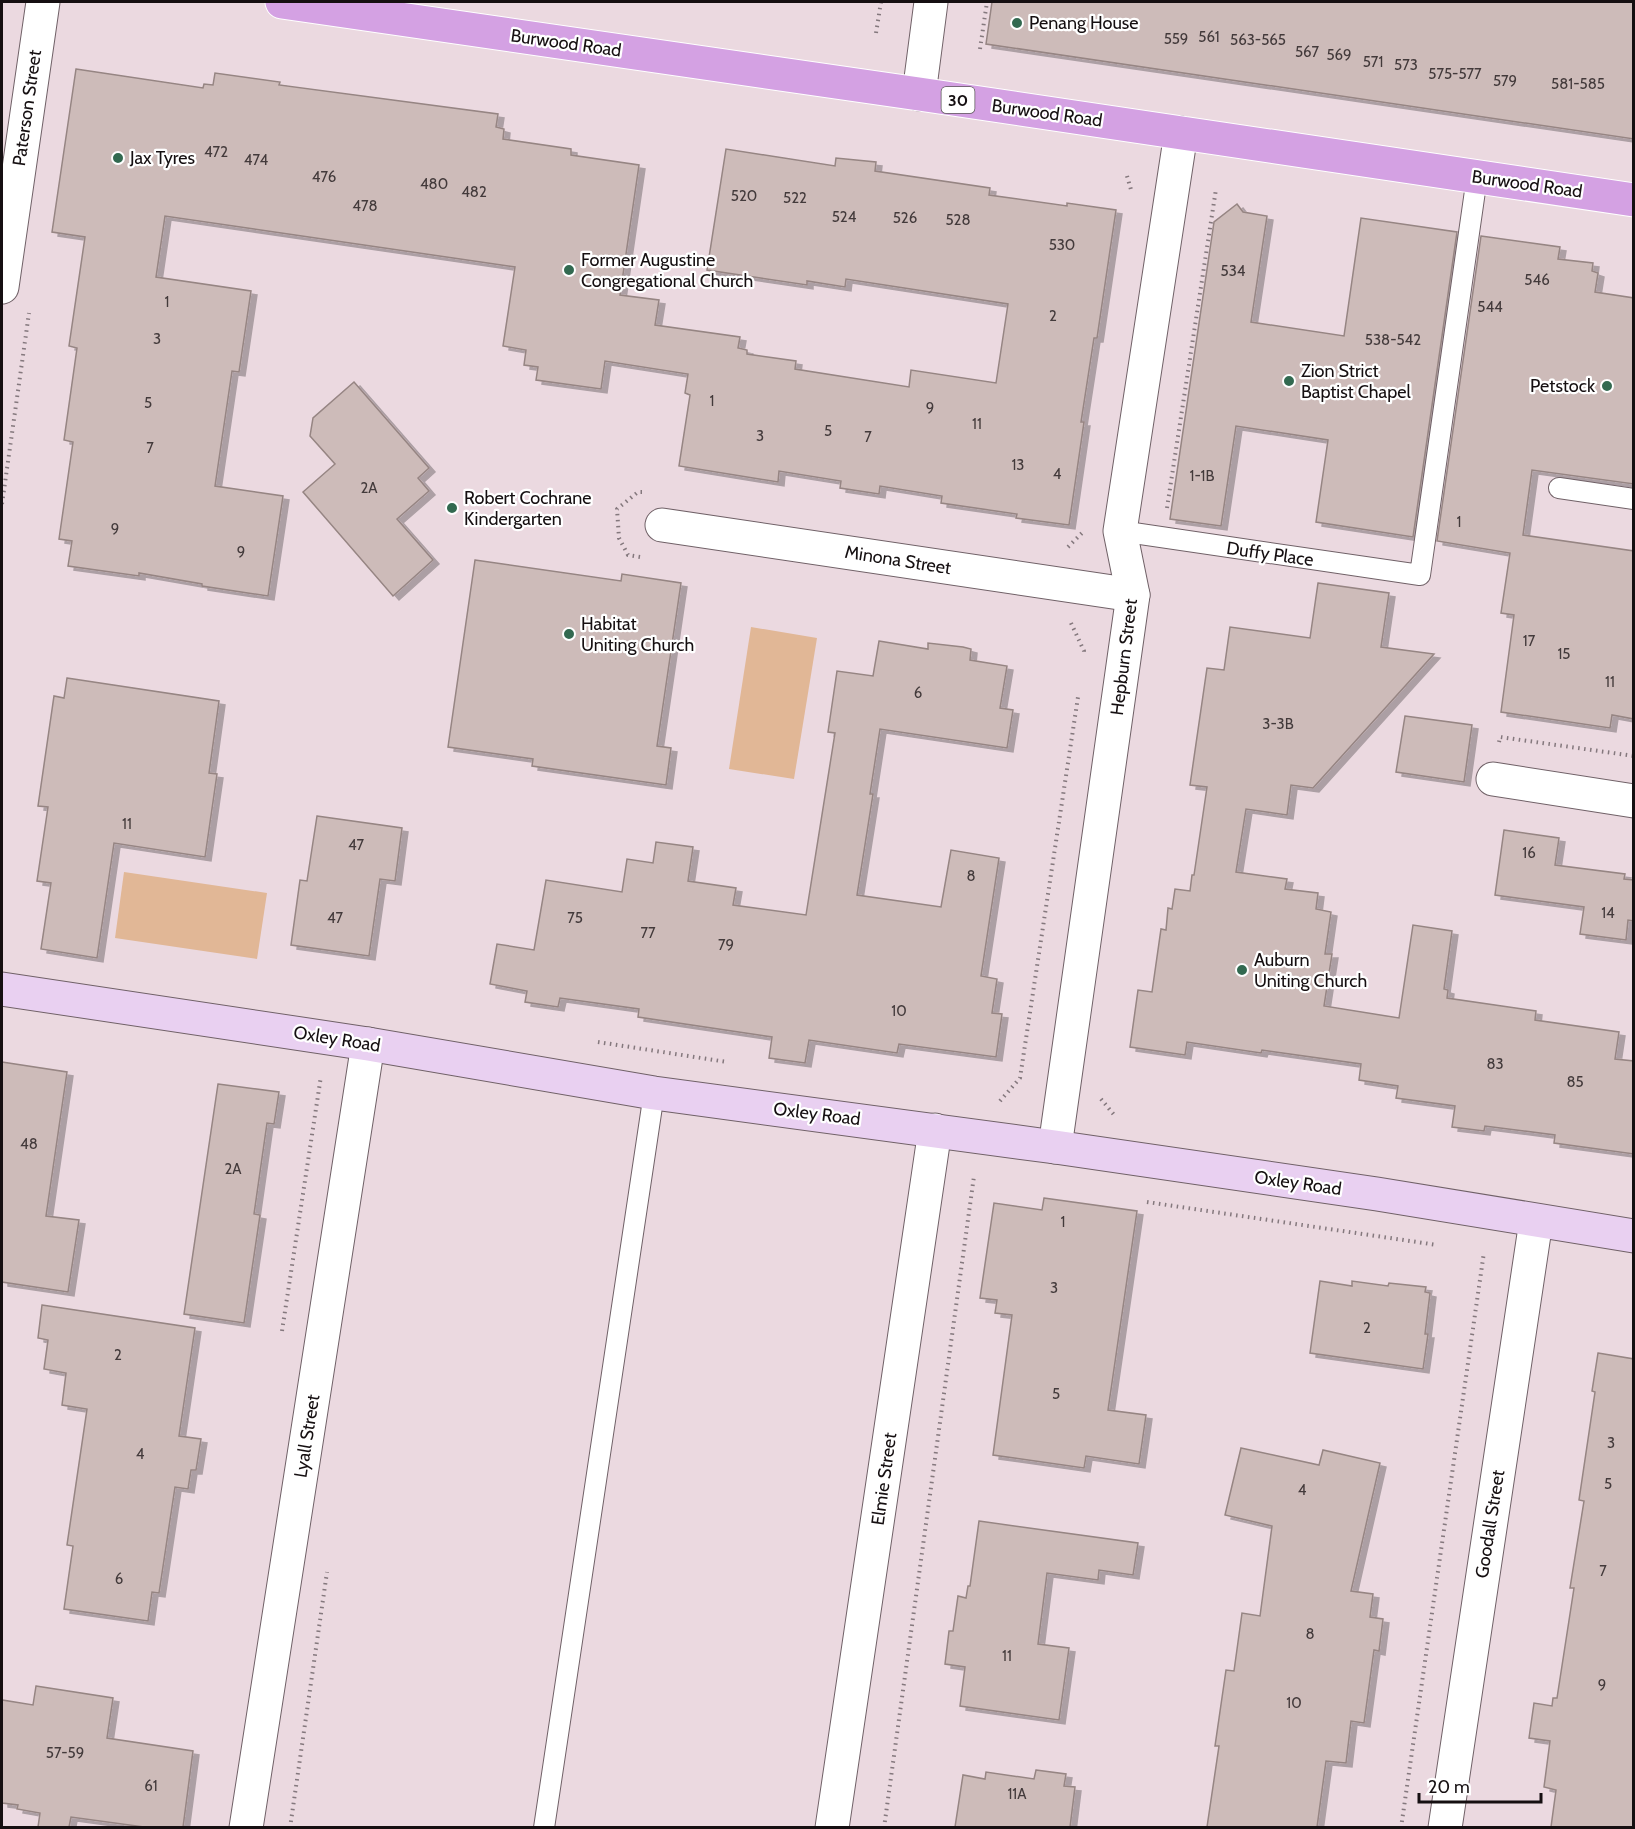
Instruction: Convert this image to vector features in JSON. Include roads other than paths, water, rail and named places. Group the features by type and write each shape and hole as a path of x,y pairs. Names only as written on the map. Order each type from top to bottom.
{"main road":[{"name":"Burwood Road","path":"282,2 1634,200"}],"street":[{"name":"Paterson Street","path":"2,286 6,229 43,2"},
{"path":"919,94 931,2"},
{"name":"Hepburn Street","path":"1055,1147 1133,595 1120,531 1181,133"},
{"name":"Minona Street","path":"662,525 1133,595"},
{"path":"1493,779 1634,801"},
{"name":"Oxley Road","path":"2,989 368,1044 654,1093 1055,1147 1377,1194 1634,1236"},
{"name":"Lyall Street","path":"246,1827 368,1044"},
{"name":"Elmie Street","path":"832,1827 935,1130"},
{"name":"Goodall Street","path":"1444,1827 1536,1221"}],"lane":[{"name":"Duffy Place","path":"1120,531 1420,575 1477,177"},
{"path":"1559,488 1634,499"},
{"path":"544,1827 654,1093"}],"place":[{"name":"Penang House","path":"1017,23"},
{"name":"Jax Tyres","path":"118,158"},
{"name":"Former Augustine Congregational Church","path":"569,270"},
{"name":"Zion Strict Baptist Chapel","path":"1289,381"},
{"name":"Petstock","path":"1607,386"},
{"name":"Robert Cochrane Kindergarten","path":"452,508"},
{"name":"Habitat Uniting Church","path":"569,634"},
{"name":"Auburn Uniting Church","path":"1242,970"}]}
